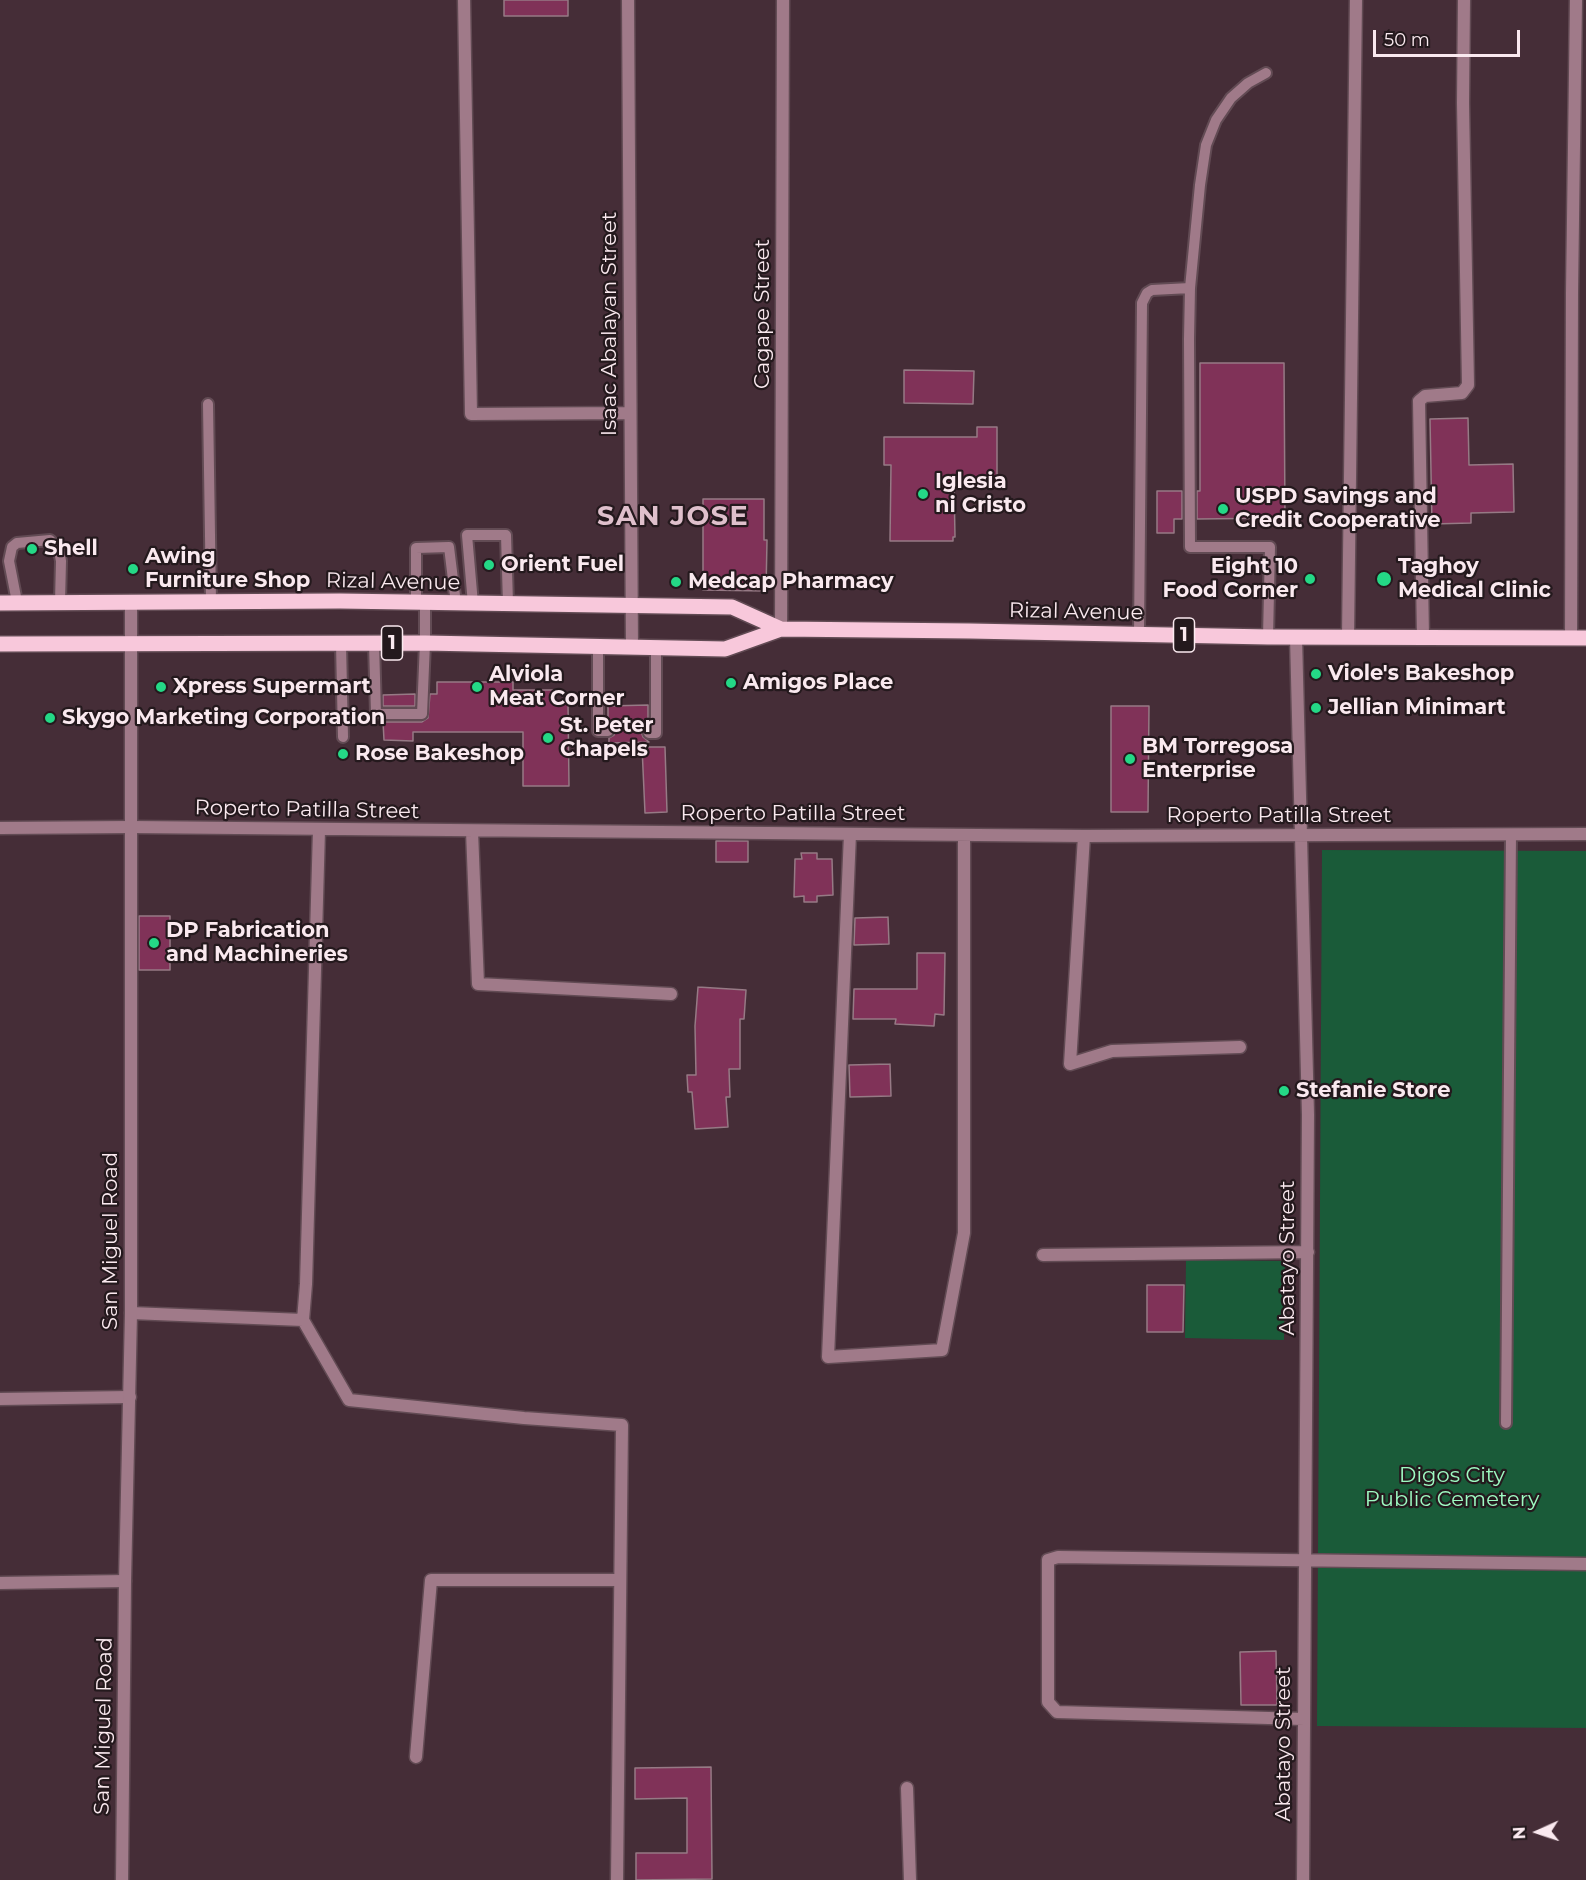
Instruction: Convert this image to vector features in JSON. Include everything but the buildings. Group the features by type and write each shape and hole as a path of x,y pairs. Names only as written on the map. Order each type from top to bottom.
{"main road":[{"name":"Rizal Avenue","path":"0,603 211,601 732,607 781,629"},
{"name":"Rizal Avenue","path":"0,644 426,643 725,649 781,629 1268,638 1579,638"}],"street":[{"path":"464,0 471,414 630,413"},
{"name":"Isaac Abalayan Street","path":"628,0 632,648"},
{"name":"Cagape Street","path":"781,629 783,0"},
{"path":"1348,638 1356,0"},
{"path":"1423,638 1419,402 1425,396 1462,393 1468,385 1463,103 1464,0"},
{"path":"1576,0 1572,282 1579,638"},
{"name":"San Miguel Road","path":"122,1880 131,1313 131,601"},
{"name":"Abatayo Street","path":"1296,637 1308,1060 1303,1880"},
{"name":"Roperto Patilla Street","path":"0,828 131,827 1084,836 1586,834"},
{"path":"319,830 306,1284 303,1320 349,1400 524,1418 622,1425 616,1880"},
{"path":"472,831 478,984 671,994"},
{"path":"850,834 828,1357 942,1350 964,1233 964,835"},
{"path":"1084,836 1070,1064 1112,1051 1240,1047"},
{"path":"1043,1255 1308,1252"},
{"path":"131,1313 303,1320"},
{"path":"0,1399 130,1397"},
{"path":"1304,1719 1057,1713 1048,1702 1048,1560 1058,1557 1586,1564"},
{"path":"416,1756 431,1581 620,1580"},
{"path":"0,1583 125,1581"},
{"path":"907,1788 910,1880"}],"lane":[{"path":"1266,73 1248,83 1230,98 1216,120 1206,144 1190,288 1189,339 1190,547 1270,547 1268,638"},
{"path":"1139,634 1142,303 1147,293 1152,290 1190,288"},
{"path":"208,404 211,601"},
{"path":"473,604 467,535 506,535 507,604"},
{"path":"17,602 9,561 12,547 17,543 50,540 59,551 61,561 60,602"},
{"path":"374,643 376,714 422,714 426,643 416,548 449,547 456,604"},
{"path":"341,643 343,737"},
{"path":"598,647 598,731 608,731"},
{"path":"649,733 656,733 656,648"},
{"path":"1506,1424 1511,834"}],"green space":[{"name":"Digos City Public Cemetery","path":"1322,850 1586,851 1586,1728 1317,1726"},
{"path":"1186,1260 1285,1261 1284,1340 1185,1338"}],"place":[{"name":"Iglesia ni Cristo","path":"923,494"},
{"name":"USPD Savings and Credit Cooperative","path":"1223,509"},
{"name":"Shell","path":"32,549"},
{"name":"Orient Fuel","path":"489,565"},
{"name":"Awing Furniture Shop","path":"133,569"},
{"name":"Eight 10 Food Corner","path":"1310,579"},
{"name":"Taghoy Medical Clinic","path":"1384,579"},
{"name":"Medcap Pharmacy","path":"676,582"},
{"name":"Viole's Bakeshop","path":"1316,674"},
{"name":"Amigos Place","path":"731,683"},
{"name":"Xpress Supermart","path":"161,687"},
{"name":"Alviola Meat Corner","path":"477,687"},
{"name":"Jellian Minimart","path":"1316,708"},
{"name":"Skygo Marketing Corporation","path":"50,718"},
{"name":"St. Peter Chapels","path":"548,738"},
{"name":"Rose Bakeshop","path":"343,754"},
{"name":"BM Torregosa Enterprise","path":"1130,759"},
{"name":"DP Fabrication and Machineries","path":"154,943"},
{"name":"Stefanie Store","path":"1284,1091"}],"district":[{"name":"SAN JOSE","path":"673,517"}]}
